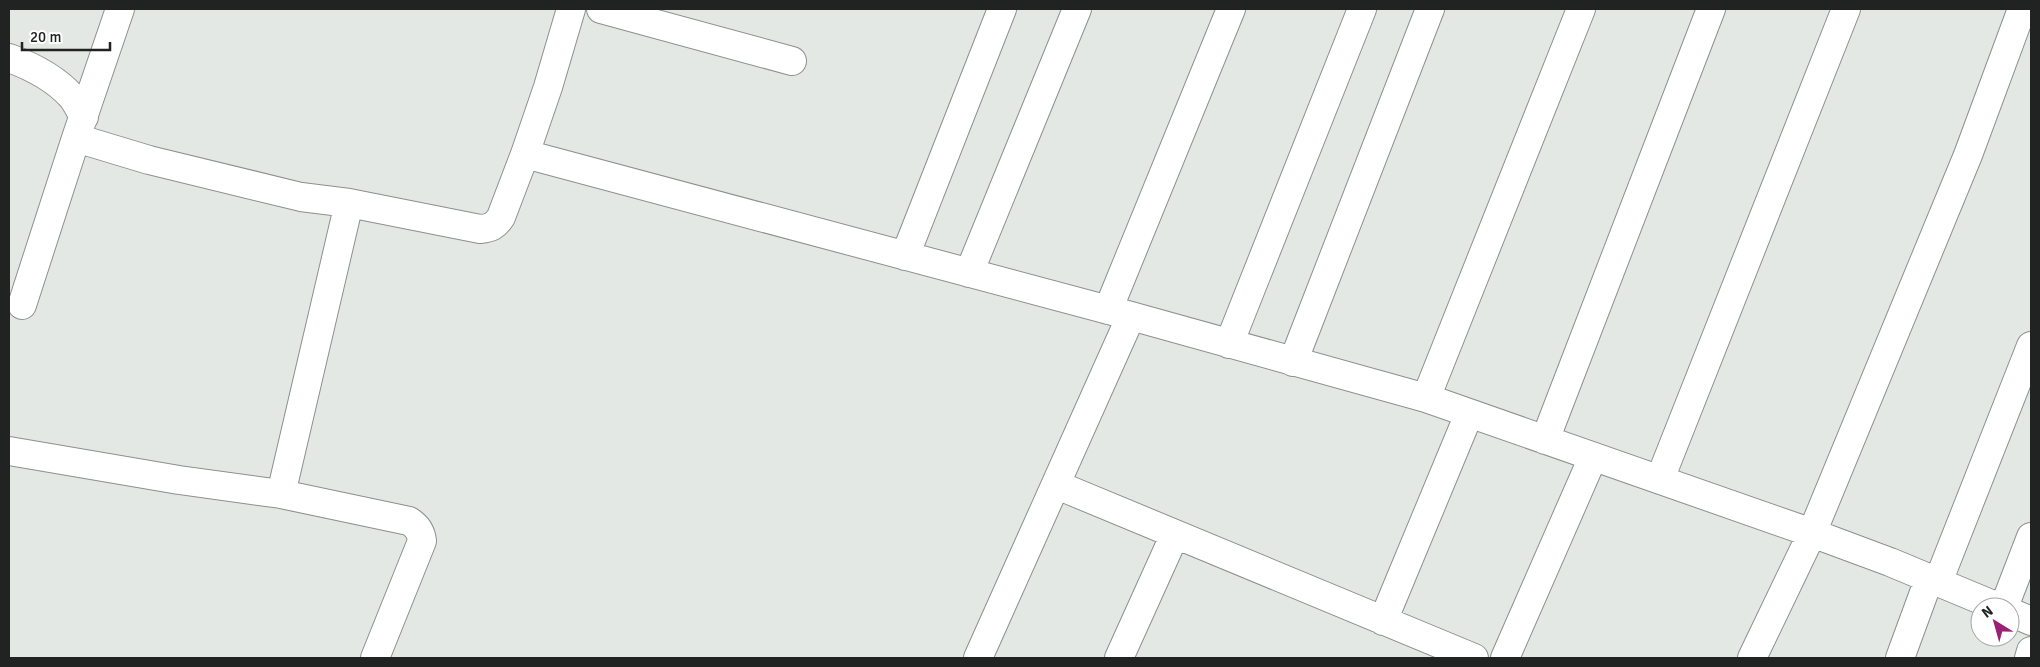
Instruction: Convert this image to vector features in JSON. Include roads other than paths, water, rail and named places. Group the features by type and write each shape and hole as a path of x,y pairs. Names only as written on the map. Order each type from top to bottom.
{"street":[{"path":"22,305 120,9"},
{"path":"80,128 149,160 291,194 349,203 480,229 489,229 501,218 525,154 548,87 571,9"},
{"path":"601,9 792,61"},
{"path":"905,256 1002,9"},
{"path":"969,273 1078,9"},
{"path":"978,658 1057,485 1231,9"},
{"path":"1229,344 1362,9"},
{"path":"1293,362 1430,9"},
{"path":"1426,398 1581,9"},
{"path":"1545,440 1712,9"},
{"path":"1660,478 1846,9"},
{"path":"1752,658 1812,533 1968,155 2022,9"},
{"path":"9,58 25,64 56,83 72,97 80,128"},
{"path":"525,154 1120,313 1426,398 1593,457 1660,478 1812,533 1973,597"},
{"path":"281,494 349,203"},
{"path":"1900,658 1934,581 2031,346"},
{"path":"1383,621 1469,414"},
{"path":"9,452 179,480 281,494 409,520 417,525 422,534 422,541 375,658"},
{"path":"1505,658 1593,457"},
{"path":"1057,485 1474,658"},
{"path":"1119,658 1175,534"},
{"path":"2008,597 2031,537"},
{"path":"2029,658 2031,651"}]}
